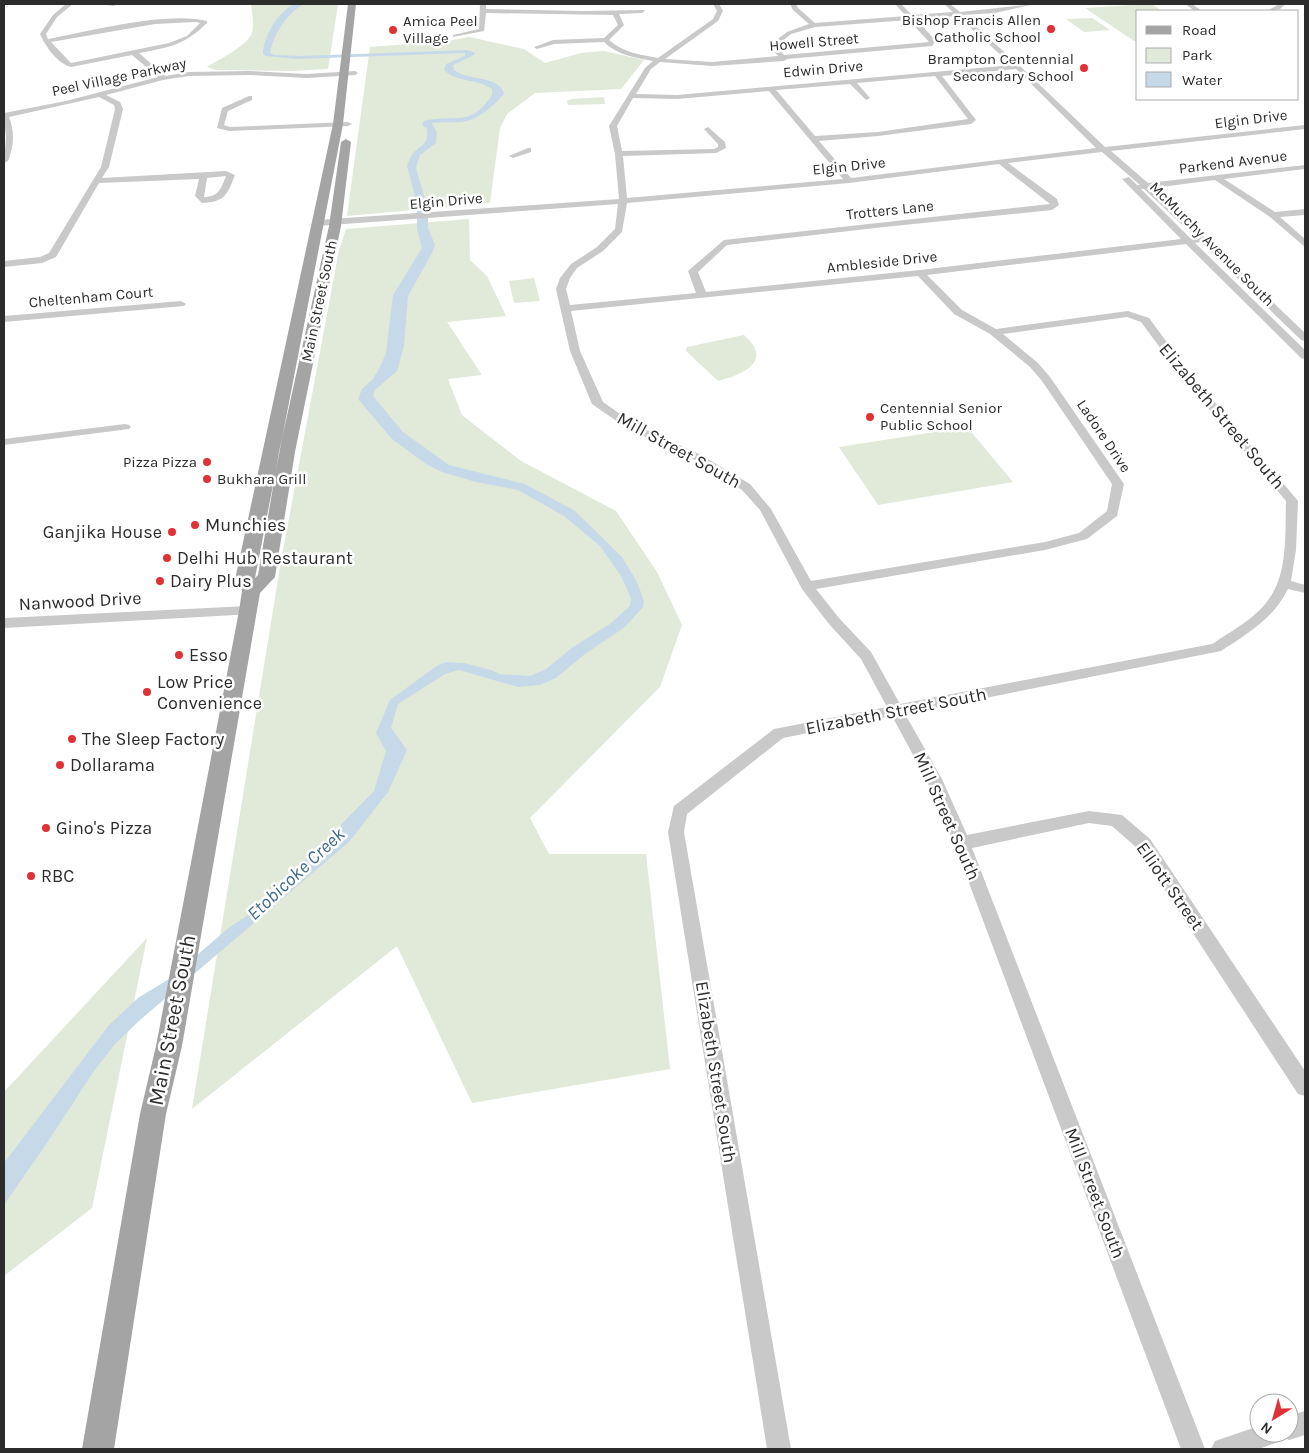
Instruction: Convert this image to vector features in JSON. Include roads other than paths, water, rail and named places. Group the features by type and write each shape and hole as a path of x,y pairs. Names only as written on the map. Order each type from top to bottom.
{"main road":[{"name":"Main Street South","path":"250,601 266,577 288,452 336,223 343,124 344,76 352,4"},
{"path":"354,77 356,61"},
{"name":"Main Street South","path":"98,1449 154,1114 169,1046 250,601 245,575 316,225 343,124 351,106"}],"street":[{"path":"46,41 155,22 196,20 205,22 181,42 71,65 67,64 46,41 43,34 45,28 55,16 70,4"},
{"path":"102,4 114,4"},
{"name":"Mill Street South","path":"716,4 720,11 716,20 648,68 613,126 620,154 623,201 620,230 600,250 574,266 565,278 561,289 575,351 598,404 632,427 697,457 746,487 765,508 807,586 834,621 866,656 934,779 962,843 1193,1449"},
{"path":"792,4 795,10 814,25"},
{"path":"898,4 910,16"},
{"name":"McMurchy Avenue South","path":"947,4 1018,67 1102,149 1147,186 1305,338"},
{"path":"1000,4 1006,10"},
{"path":"784,59 772,46 789,32 814,25 1006,10 1032,4"},
{"path":"455,36 472,34 482,30 482,7 615,13 642,11"},
{"path":"537,47 553,42 606,40 609,34 621,26 615,13"},
{"name":"Howell Street","path":"606,40 612,47 622,52 695,65 784,59 932,44 933,41 910,16"},
{"path":"134,53 163,78"},
{"name":"Edwin Drive","path":"631,96 677,97 851,80 1018,67"},
{"name":"Peel Village Parkway","path":"4,115 163,78 207,73 308,79 354,77"},
{"path":"813,139 878,134 972,120 936,73"},
{"path":"851,80 866,98"},
{"path":"770,88 849,181"},
{"path":"4,264 42,260 54,255 99,181 105,168 119,109 117,104 100,94"},
{"path":"249,98 225,110 220,126 229,130 343,124"},
{"path":"4,115 10,129 7,154 4,161"},
{"name":"Elgin Drive","path":"316,225 849,181 1001,160 1305,127"},
{"path":"620,154 716,151 722,148 722,144 708,129"},
{"name":"McMurchy Avenue South","path":"1102,149 1103,155 1134,188 1305,356"},
{"path":"513,156 528,150"},
{"name":"Trotters Lane","path":"702,295 693,271 724,244 884,224 1049,208 1055,205 1054,201 1001,160"},
{"name":"Parkend Avenue","path":"1134,188 1305,167"},
{"path":"99,181 202,176"},
{"path":"1217,178 1274,215 1305,244"},
{"path":"1274,215 1305,212"},
{"name":"Ambleside Drive","path":"564,309 920,273 1202,239"},
{"name":"Ladore Drive","path":"807,586 1045,546 1083,536 1113,513 1118,484 1046,379 1034,365 994,332 958,312 920,273"},
{"name":"Cheltenham Court","path":"4,319 181,304"},
{"name":"Elizabeth Street South","path":"779,1449 676,832 680,811 779,733 1216,648 1254,623 1278,597 1284,584 1291,533 1292,501 1266,467 1175,364 1145,320 1128,314 994,332"},
{"path":"4,442 125,427"},
{"path":"1284,584 1305,589"},
{"name":"Nanwood Drive","path":"4,624 250,601"},
{"name":"Elliott Street","path":"962,843 1089,817 1116,820 1144,844 1305,1087"},
{"path":"1223,1449 1249,1441"}],"water":[{"name":"Etobicoke Creek","path":"295,4 304,4 292,13 282,25 274,39 270,53 275,55 301,56 468,50 475,53 474,55 453,65 454,70 467,76 490,81 501,88 504,94 479,116 467,121 432,123 437,133 436,143 420,155 416,168 428,210 428,228 435,245 408,296 404,346 397,371 375,390 373,396 403,432 449,465 525,484 575,511 622,557 637,582 644,601 643,607 625,627 585,654 556,678 540,685 518,687 459,670 445,674 398,704 391,728 407,750 388,792 349,842 140,1020 115,1044 94,1071 4,1205 4,1163 109,1025 138,998 169,979 231,926 247,916 374,791 386,751 376,733 390,700 438,665 446,662 464,663 500,674 530,676 546,669 573,647 610,624 630,606 631,598 621,576 600,546 564,516 518,490 476,482 442,472 426,464 392,439 358,399 362,389 373,379 386,353 393,295 422,248 417,229 417,204 407,166 412,155 427,139 427,129 422,125 424,121 469,116 484,106 492,95 492,89 480,83 455,77 444,70 446,64 465,56 465,53 297,59 266,56 263,54 269,32 283,12"}],"place":[{"name":"Bishop Francis Allen Catholic School","path":"1051,29"},
{"name":"Amica Peel Village","path":"393,30"},
{"name":"Brampton Centennial Secondary School","path":"1084,68"},
{"name":"Centennial Senior Public School","path":"870,417"},
{"name":"Pizza Pizza","path":"207,462"},
{"name":"Bukhara Grill","path":"207,479"},
{"name":"Munchies","path":"195,525"},
{"name":"Ganjika House","path":"172,532"},
{"name":"Delhi Hub Restaurant","path":"167,558"},
{"name":"Dairy Plus","path":"160,581"},
{"name":"Esso","path":"179,655"},
{"name":"Low Price Convenience","path":"147,692"},
{"name":"The Sleep Factory","path":"72,739"},
{"name":"Dollarama","path":"60,765"},
{"name":"Gino's Pizza","path":"46,828"},
{"name":"RBC","path":"31,876"}]}
